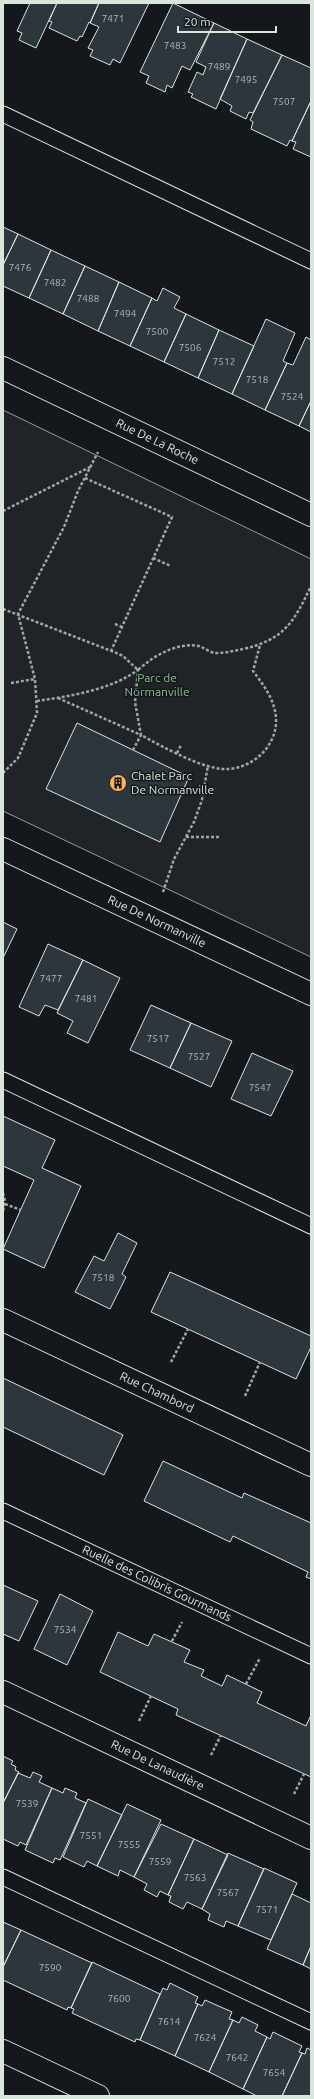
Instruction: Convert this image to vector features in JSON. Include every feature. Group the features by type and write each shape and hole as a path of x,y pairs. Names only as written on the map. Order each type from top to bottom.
{"street":[{"name":"Rue De La Roche","path":"3,368 311,515"},
{"name":"Rue De Normanville","path":"3,849 311,994"},
{"name":"Rue Chambord","path":"3,1320 311,1465"},
{"name":"Rue De Lanaudière","path":"3,1692 311,1838"},
{"path":"3,2051 98,2096"}],"lane":[{"path":"3,114 311,261"},
{"path":"3,1080 311,1226"},
{"name":"Ruelle des Colibris Gourmands","path":"3,1511 311,1656"},
{"path":"3,1877 311,2022"}],"path":[{"path":"3,773 18,758 37,713 35,679 18,614 61,533 78,491 98,452"},
{"path":"3,511 92,466"},
{"path":"86,478 172,517 111,651"},
{"path":"153,558 171,566"},
{"path":"37,701 58,698 102,687 127,677 138,670 152,657 176,648 198,646 214,653 260,645 282,633 300,610 311,586"},
{"path":"3,609 123,656 138,670"},
{"path":"115,624 122,627"},
{"path":"58,698 141,735 192,761 220,769 234,769 249,764 262,755 270,742 276,724 275,710 265,688 253,671 260,645"},
{"path":"133,750 141,735 135,702 138,670"},
{"path":"11,683 35,679"},
{"path":"177,753 181,744"},
{"path":"163,892 174,859 194,822 202,800 208,765"},
{"path":"186,837 221,838"},
{"path":"3,1193 5,1204 3,1211"},
{"path":"5,1204 21,1210"},
{"path":"171,1362 188,1328"},
{"path":"245,1396 260,1362"},
{"path":"246,1684 261,1655"},
{"path":"139,1721 151,1696"},
{"path":"211,1755 221,1736"},
{"path":"294,1794 304,1774"}],"green space":[{"name":"Parc de Normanville","path":"3,410 311,559 311,957 3,811"}],"building":[{"path":"30,3 57,3 36,48 19,40 22,33 17,31"},
{"path":"57,3 99,3 82,37 80,36 77,41 49,28 52,22 49,21"},
{"path":"99,3 149,3 120,63 113,59 110,65 90,56 93,50 88,48 99,27 90,23"},
{"path":"173,3 214,23 190,70 182,66 172,88 167,85 165,92 146,83 149,76 140,72"},
{"path":"214,23 247,39 216,109 191,97 193,94 188,92 197,72 203,75 206,67 196,62"},
{"path":"247,39 282,55 253,113 249,112 246,119 230,111 232,106 220,99"},
{"path":"282,55 311,68 311,101 292,141 290,140 287,146 251,129 253,122 250,120"},
{"path":"311,101 311,157 293,149 296,142 292,141"},
{"path":"3,227 18,234 3,265"},
{"path":"18,234 51,250 29,298 3,286 3,265"},
{"path":"51,250 85,266 63,314 29,298"},
{"path":"85,266 119,282 98,331 63,314"},
{"path":"119,282 152,298 130,346 98,331"},
{"path":"163,288 180,297 174,308 186,314 164,362 130,346 152,298 157,301"},
{"path":"186,314 219,330 198,378 164,362"},
{"path":"266,319 295,333 283,361 287,363 265,410 232,394"},
{"path":"219,330 254,346 232,394 198,378"},
{"path":"306,337 311,340 311,401 299,426 265,410 287,363 293,365"},
{"path":"311,401 311,432 299,426"},
{"name":"Chalet Parc De Normanville","path":"77,723 189,777 160,842 46,789"},
{"path":"3,922 17,929 3,958"},
{"path":"48,944 83,960 58,1010 45,1005 39,1016 19,1007"},
{"path":"83,960 120,978 88,1043 67,1033 73,1021 57,1013"},
{"path":"151,1005 191,1023 170,1068 130,1050"},
{"path":"191,1023 232,1041 211,1087 170,1068"},
{"path":"252,1053 293,1071 271,1116 231,1099"},
{"path":"3,1116 55,1140 42,1168 81,1186 44,1268 3,1249 34,1180 3,1166"},
{"path":"118,1233 137,1243 122,1274 126,1277 110,1309 75,1292 94,1256 104,1261"},
{"path":"170,1272 311,1336 311,1347 296,1379 151,1312"},
{"path":"3,1378 123,1435 104,1475 3,1427"},
{"path":"163,1461 242,1498 244,1493 311,1523 311,1579 306,1577 308,1572 233,1536 230,1542 144,1501"},
{"path":"3,1585 38,1601 19,1641 3,1634"},
{"path":"60,1594 93,1611 67,1665 34,1649"},
{"path":"118,1632 148,1646 154,1634 190,1650 184,1662 204,1670 201,1676 222,1686 227,1675 262,1692 257,1703 306,1726 311,1715 311,1777 176,1715 178,1709 100,1672"},
{"path":"3,1756 13,1761 11,1764 16,1767 15,1770 19,1772 3,1803"},
{"path":"33,1772 42,1776 39,1782 52,1788 26,1845 20,1842 18,1846 3,1839 3,1803 18,1773 30,1778"},
{"path":"52,1788 63,1793 65,1788 77,1793 75,1798 86,1803 60,1860 55,1858 53,1863 25,1850"},
{"path":"88,1799 122,1815 97,1866 87,1861 84,1867 63,1857"},
{"path":"127,1804 161,1820 134,1877 120,1870 118,1876 97,1866"},
{"path":"161,1824 194,1839 168,1895 160,1891 157,1897 144,1890 147,1884 134,1877"},
{"path":"194,1839 228,1855 202,1909 187,1902 183,1909 169,1902 171,1896 168,1895"},
{"path":"228,1853 264,1869 238,1926 226,1921 224,1927 208,1920 210,1914 202,1909"},
{"path":"264,1868 297,1883 271,1940 238,1926"},
{"path":"292,1894 311,1903 311,1946 303,1965 267,1949"},
{"path":"3,1922 21,1930 3,1967"},
{"path":"21,1930 92,1963 71,2008 68,2007 67,2010 3,1980 3,1967"},
{"path":"311,1946 311,1969 303,1965"},
{"path":"92,1962 160,1994 140,2040 136,2039 135,2042 72,2013 74,2009 71,2008"},
{"path":"170,1983 198,1997 195,2003 198,2004 175,2056 140,2040 163,1988 167,1990"},
{"path":"205,2000 232,2012 229,2019 233,2020 209,2072 175,2056 198,2004 202,2006"},
{"path":"242,2017 258,2025 255,2031 267,2037 243,2089 209,2072 233,2020 239,2023"},
{"path":"273,2032 302,2046 299,2052 302,2053 282,2096 257,2096 243,2089 267,2037 270,2039"},
{"path":"307,2048 311,2050 311,2096 282,2096 302,2053 305,2054"}],"place":[{"name":"Chalet Parc De Normanville","path":"118,783"}]}
